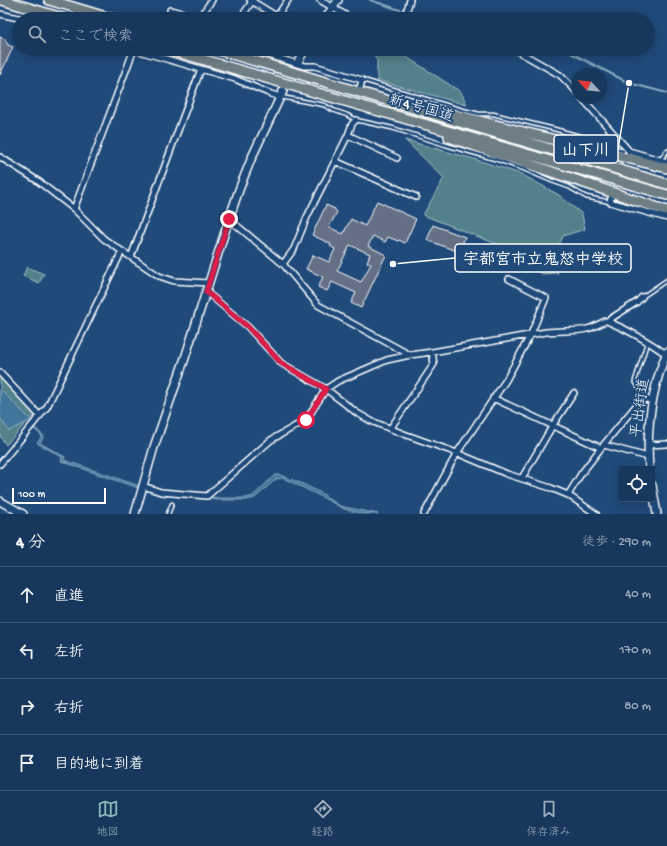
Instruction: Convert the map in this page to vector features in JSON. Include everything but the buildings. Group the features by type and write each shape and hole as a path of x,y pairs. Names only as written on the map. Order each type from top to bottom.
{"highway":[{"path":"2,0 42,12"},
{"path":"49,0 89,12"},
{"name":"新4号国道","path":"191,56 667,195"},
{"name":"新4号国道","path":"238,56 667,184"},
{"path":"359,92 380,95 667,168"},
{"path":"390,114 421,128 667,211"}],"street":[{"path":"204,12 212,0"},
{"path":"244,12 252,0 269,12"},
{"path":"281,12 288,0"},
{"path":"320,0 339,12"},
{"path":"329,12 338,0"},
{"path":"406,12 410,0"},
{"path":"170,10 179,12"},
{"path":"0,14 12,17"},
{"path":"74,209 130,56"},
{"path":"135,514 154,447 185,358 229,219 252,157 282,94 271,94 235,80 157,56"},
{"path":"272,56 304,66 315,66 362,80 359,92"},
{"path":"298,62 301,56"},
{"path":"526,56 560,75 571,86"},
{"path":"131,257 201,69"},
{"path":"587,104 624,151 629,151 667,162"},
{"path":"283,264 294,249 307,217 352,124 356,120"},
{"path":"348,135 397,158"},
{"path":"0,157 38,181 74,209 104,239 159,276 174,281 209,283"},
{"path":"335,161 416,197"},
{"path":"610,200 667,218"},
{"path":"229,219 283,264 318,305 410,355"},
{"path":"0,464 46,408 122,251"},
{"path":"424,514 457,453 506,380 531,334 546,298 509,279"},
{"path":"206,292 248,327 281,363 326,389 357,413 371,421 457,453 507,474 551,488 568,496 596,514"},
{"path":"143,486 161,492 207,496 271,440 306,420 326,389 344,378 387,360 410,355 557,330 590,329 607,321 637,302 642,297"},
{"path":"607,321 648,341 667,353"},
{"path":"390,429 434,364 432,352"},
{"name":"平出街道","path":"649,466 649,400 667,353"},
{"path":"0,373 40,416"},
{"path":"522,478 552,425 574,393"},
{"path":"493,398 602,446 648,457"},
{"path":"568,496 581,474 602,446 639,402 649,400"},
{"path":"648,445 667,444"},
{"path":"0,502 23,514"},
{"path":"655,502 657,514"}],"lane":[{"path":"362,80 462,110 479,114 493,114 576,135 624,151"},
{"path":"282,94 324,105 356,120 392,128 524,169 569,187 586,197 610,200"},
{"path":"660,160 667,151"},
{"path":"642,297 667,280"},
{"path":"648,341 635,381 649,400"},
{"path":"168,514 172,504"}],"green space":[{"path":"374,56 405,56 461,92 467,105 377,80 377,60"},
{"path":"405,140 521,174 559,195 582,214 585,229 563,236 556,252 558,273 543,274 530,268 520,252 511,246 499,245 423,215 444,178"},
{"path":"27,267 44,274 39,283 23,276"},
{"path":"0,373 36,412 6,445 0,436"}],"water":[{"path":"0,389 31,420 9,431 0,418"},
{"path":"35,428 44,436 40,443 65,457 64,460 160,493 221,498 246,498 253,496 275,475 280,475 321,493 340,506 378,514 364,514 344,509 283,478 276,479 255,498 246,500 217,500 159,495 61,461 62,457 37,443 42,436 34,429"}],"waterway":[{"path":"370,0 406,12"},
{"path":"577,56 629,83 667,93"}],"tunnel":[{"path":"285,88 298,62"},
{"path":"612,194 622,155"}],"place":[{"name":"山下川","path":"629,83"},
{"name":"宇都宮市立鬼怒中学校","path":"393,264"}],"route":[{"path":"229,219 206,292 248,327 281,363 326,389 306,420"}]}
